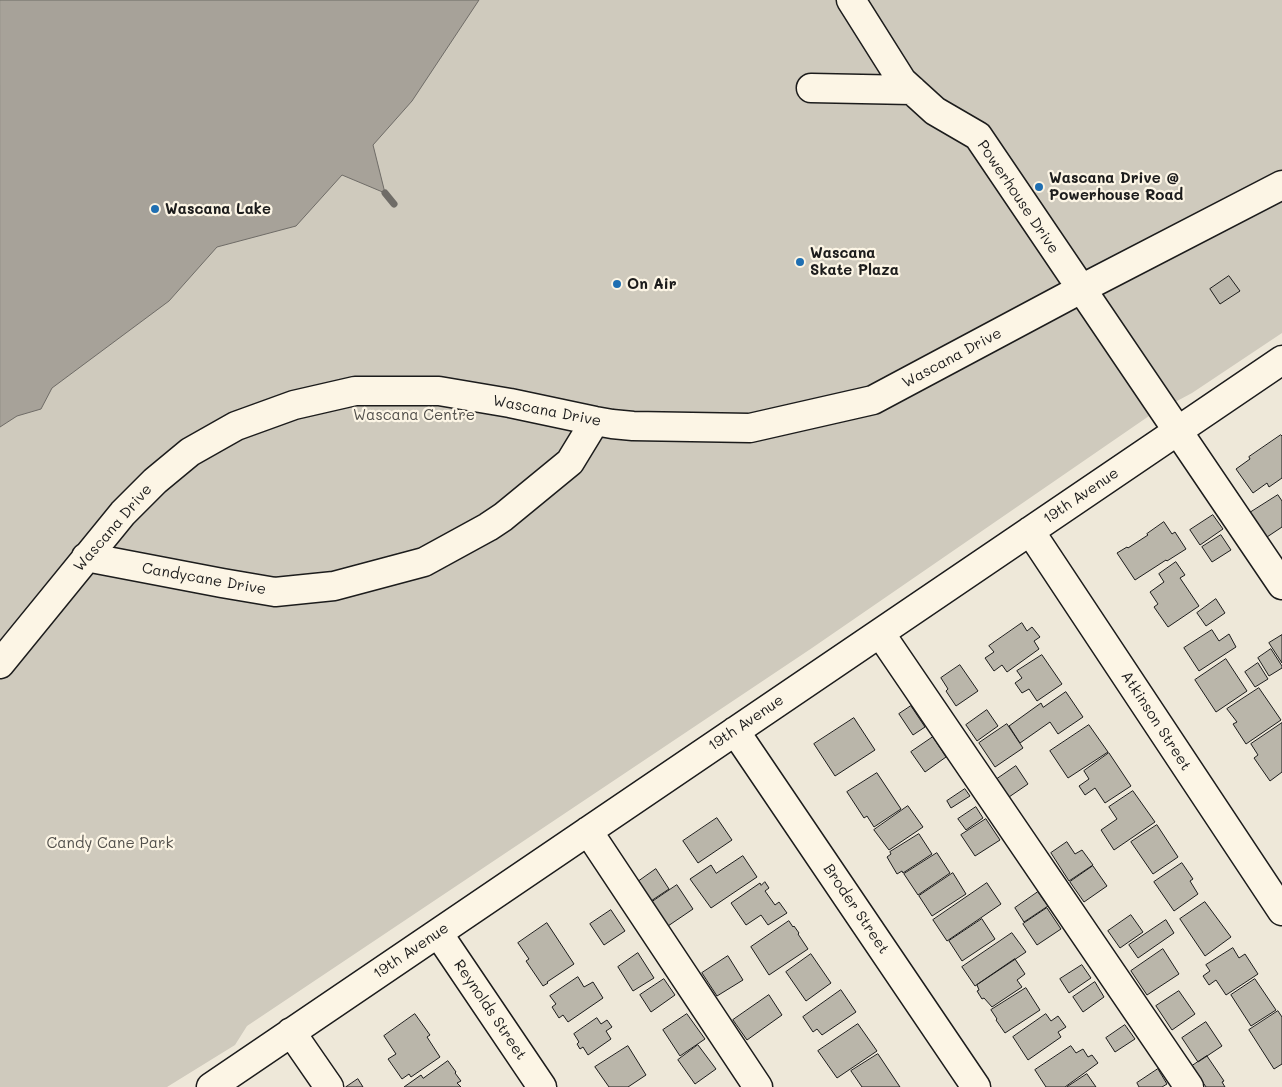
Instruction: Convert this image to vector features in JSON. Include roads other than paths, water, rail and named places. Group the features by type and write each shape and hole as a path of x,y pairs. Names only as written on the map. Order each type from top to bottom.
{"street":[{"name":"Powerhouse Drive","path":"851,0 902,81 935,111 978,136 1081,289"},
{"path":"810,88 912,90"},
{"name":"Wascana Drive","path":"0,664 123,513 155,481 190,452 236,426 294,405 355,391 439,391 510,403 595,421 632,426 750,428 872,400 1282,185"},
{"path":"1081,289 1282,585"},
{"name":"19th Avenue","path":"210,1087 1282,360"},
{"name":"Candycane Drive","path":"86,557 275,592 334,586 424,562 488,527 570,462 595,421"},
{"name":"Atkinson Street","path":"1030,531 1282,911"},
{"path":"880,633 1189,1087"},
{"name":"Broder Street","path":"735,731 976,1087"},
{"path":"588,831 758,1087"},
{"name":"Reynolds Street","path":"438,933 542,1087"},
{"path":"292,1032 329,1087"}],"waterway":[{"path":"385,193 394,204"}],"place":[{"name":"Wascana Drive @ Powerhouse Road","path":"1039,187"},
{"name":"Wascana Lake","path":"155,209"},
{"name":"Wascana Skate Plaza","path":"800,262"},
{"name":"On Air","path":"617,284"}],"park label":[{"name":"Wascana Centre","path":"414,415"},
{"name":"Candy Cane Park","path":"110,843"}]}
